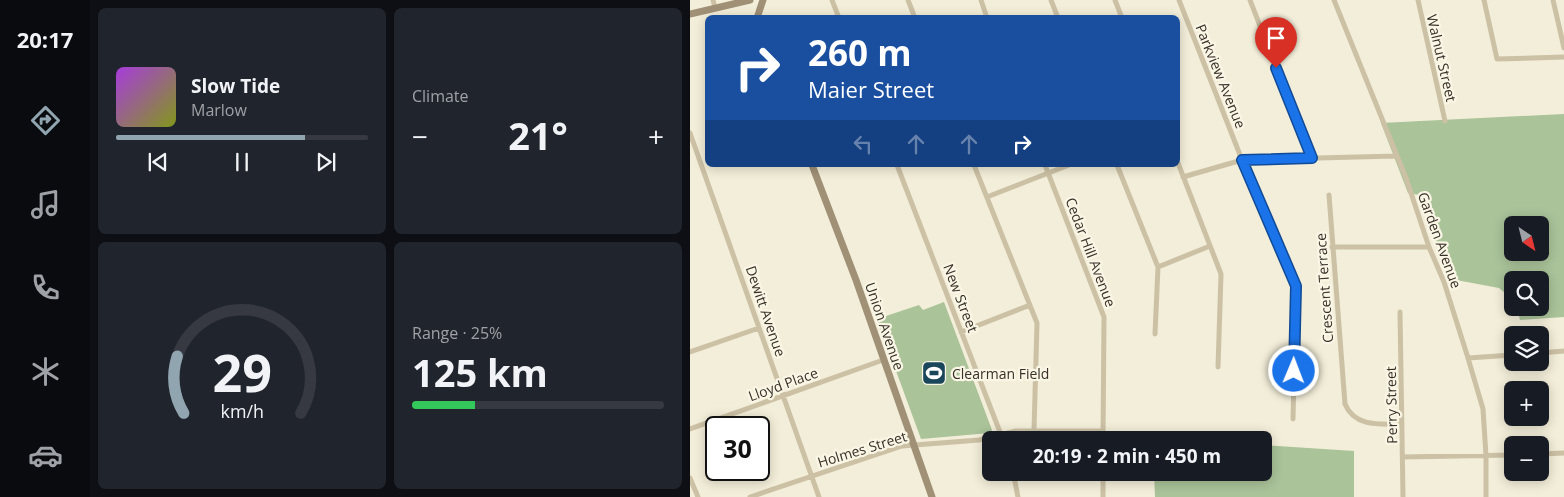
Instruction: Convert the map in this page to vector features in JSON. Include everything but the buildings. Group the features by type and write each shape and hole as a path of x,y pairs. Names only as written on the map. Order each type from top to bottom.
{"street":[{"path":"713,0 715,8"},
{"path":"690,14 750,0"},
{"path":"758,15 763,0"},
{"path":"832,0 838,15"},
{"path":"908,0 915,15"},
{"path":"981,0 987,15"},
{"path":"1051,0 1057,15"},
{"path":"1115,0 1121,15"},
{"name":"Parkview Avenue","path":"1179,0 1242,160 1296,286 1293,419"},
{"path":"1250,0 1312,158"},
{"name":"Garden Avenue","path":"1334,0 1406,178 1429,247 1444,282 1468,358 1483,409 1486,497"},
{"name":"Walnut Street","path":"1418,0 1445,121"},
{"path":"1484,0 1497,59 1564,57"},
{"path":"1553,0 1564,48"},
{"name":"Dewitt Avenue","path":"690,133 819,497"},
{"path":"1183,177 1242,160 1396,156"},
{"name":"Union Avenue","path":"813,167 932,497"},
{"name":"New Street","path":"898,167 1000,431"},
{"path":"975,167 1030,305 1038,331 1034,430"},
{"name":"Cedar Hill Avenue","path":"1047,167 1104,317 1103,431"},
{"path":"987,197 1065,167"},
{"path":"1118,167 1158,267 1155,334"},
{"path":"1179,167 1220,274 1218,367"},
{"name":"Crescent Terrace","path":"1328,195 1346,408 1367,423 1402,424"},
{"path":"1158,267 1210,246"},
{"path":"1332,247 1429,247"},
{"path":"962,332 1030,305"},
{"name":"Perry Street","path":"1400,312 1403,497"},
{"path":"690,352 759,328"},
{"path":"1549,352 1564,351"},
{"path":"1468,358 1504,356"},
{"name":"Lloyd Place","path":"690,429 883,360"},
{"name":"Holmes Street","path":"1029,431 1103,431"},
{"name":"Holmes Street","path":"750,497 902,446 982,440"},
{"path":"1549,454 1564,453"},
{"path":"1403,457 1504,455"},
{"path":"690,478 698,497"},
{"path":"1015,481 1018,497"},
{"path":"1103,481 1103,497"}],"green space":[{"path":"1564,114 1564,317 1520,320 1519,316 1549,316 1549,271 1504,271 1504,292 1499,288 1451,279 1419,195 1408,193 1381,123"},
{"name":"Clearman Field","path":"944,302 991,431 982,431 982,434 921,439 877,319 919,305 923,310"},
{"path":"1272,446 1354,451 1354,497 1155,497 1154,481 1272,481"}],"place":[{"name":"Clearman Field","path":"934,373"}],"route":[{"path":"1276,68 1312,158 1242,160 1296,286 1294,371"}]}
